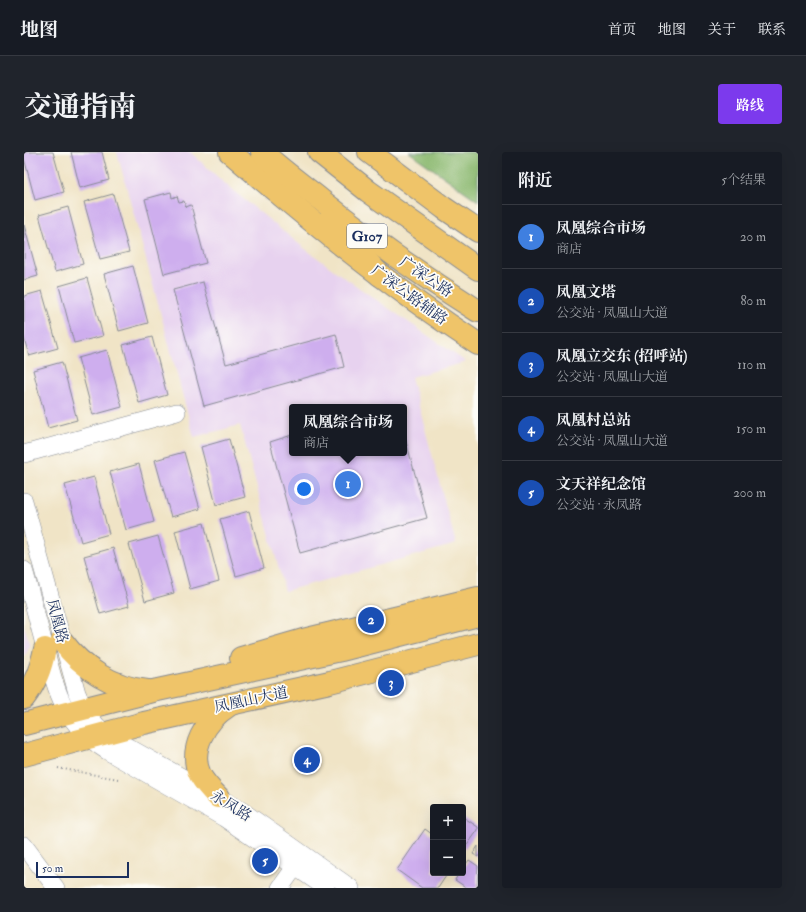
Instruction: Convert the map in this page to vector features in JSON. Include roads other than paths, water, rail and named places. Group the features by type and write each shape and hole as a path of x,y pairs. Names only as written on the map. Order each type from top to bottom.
{"main road":[{"name":"广深公路辅路","path":"230,152 306,217 380,275 453,328 478,344"},
{"name":"G107","path":"319,152 368,191 478,269"},
{"path":"369,152 444,208 478,231"},
{"path":"268,158 380,275"},
{"name":"广深公路","path":"268,158 363,234 428,280 478,311"},
{"path":"414,224 478,252"},
{"path":"176,686 220,664 243,657 303,640 478,598"},
{"name":"凤凰山大道","path":"24,724 153,691 324,653 478,615"},
{"name":"凤凰山大道","path":"24,754 144,723 330,682 478,644"},
{"path":"24,698 54,645 104,677 132,688 153,691"},
{"path":"218,797 207,786 200,775 196,753 200,739 207,725 216,714 231,704"}],"street":[{"path":"24,454 177,412"},
{"name":"凤凰路","path":"24,501 54,645 56,688 76,710 77,726 97,736"},
{"name":"凤凰路","path":"24,570 54,645"},
{"name":"永凤路","path":"97,736 241,810 351,888"},
{"name":"永凤路","path":"97,736 107,751 224,818 326,888"},
{"path":"24,845 56,888"},
{"path":"280,888 295,866"}],"place":[{"name":"凤凰综合市场","path":"348,484"},
{"name":"凤凰文塔","path":"371,620"},
{"name":"凤凰立交东 (招呼站)","path":"391,683"},
{"name":"凤凰村总站","path":"307,760"},
{"name":"文天祥纪念馆","path":"265,861"}]}
